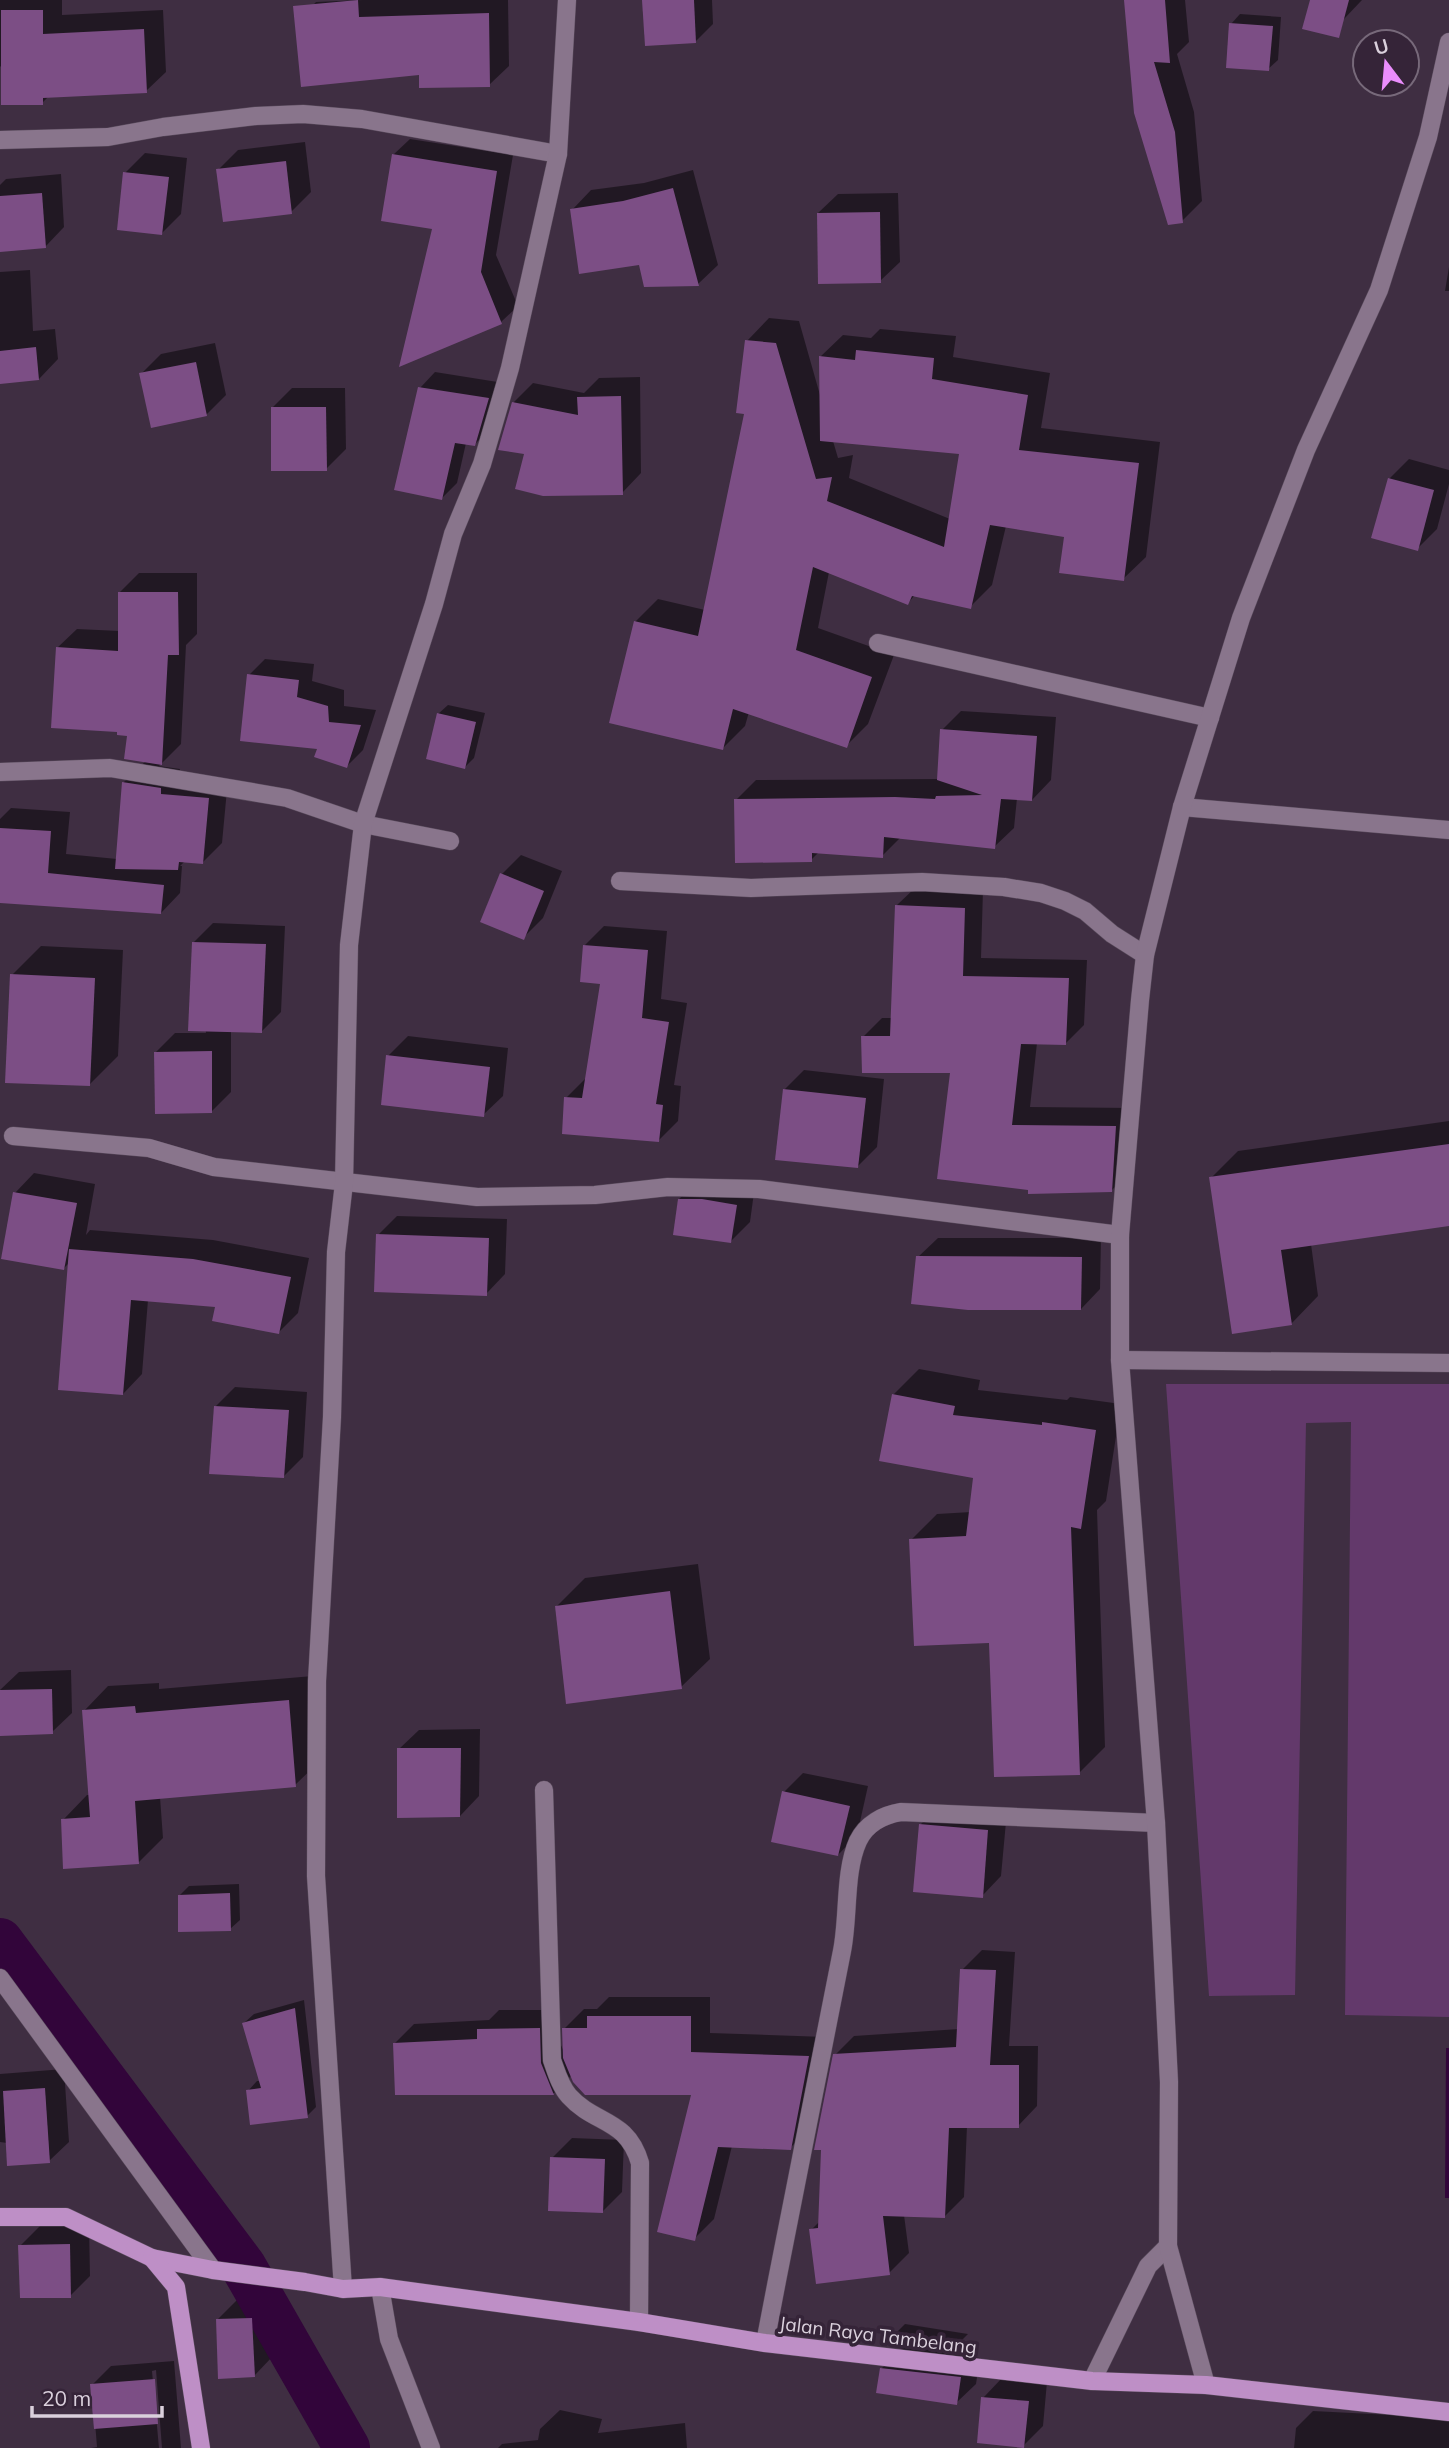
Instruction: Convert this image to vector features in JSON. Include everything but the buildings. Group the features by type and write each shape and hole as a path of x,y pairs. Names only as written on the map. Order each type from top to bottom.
{"main road":[{"path":"0,2217 66,2217 152,2258 213,2270"},
{"path":"152,2258 176,2287 201,2448"},
{"name":"Jalan Raya Tambelang","path":"213,2270 343,2289 380,2287 639,2322 765,2343 1092,2381 1206,2385 1449,2412"}],"street":[{"path":"343,2289 316,1862 317,1681 332,1417 337,1252 344,1182 349,944 363,824 453,534 482,464 510,368 558,154 567,0"},
{"path":"1206,2385 1168,2246 1169,2082 1156,1824 1120,1360 1120,1235 1145,955 1182,807 1241,618 1296,475 1379,289 1447,72 1449,42"},
{"path":"0,140 108,138 190,124 256,116 303,114 362,119 558,154"},
{"path":"877,643 1210,718"},
{"path":"0,772 110,768 287,798 363,824 450,841"},
{"path":"1182,807 1449,830"},
{"path":"620,881 751,888 922,882 1041,892 1085,911 1112,934 1145,955"},
{"path":"13,1136 149,1148 214,1167 477,1197 595,1195 668,1187 759,1189 1120,1235"},
{"path":"1120,1360 1449,1363"},
{"path":"544,1790 552,2060 568,2095 593,2115 626,2134 636,2150 640,2163 639,2322"},
{"path":"765,2343 845,1936 852,1856 860,1838 870,1825 879,1819 901,1812 1156,1824"},
{"path":"0,1978 213,2270"},
{"path":"1092,2381 1149,2266 1168,2246"},
{"path":"380,2287 390,2339 430,2448"}],"shaded area":[{"path":"1166,1384 1449,1384 1449,2017 1345,2015 1351,1422 1306,1423 1295,1995 1209,1996"},
{"path":"1446,2048 1449,2048 1449,2198 1445,2198"}],"waterway":[{"path":"0,1941 243,2266 347,2448"}]}
